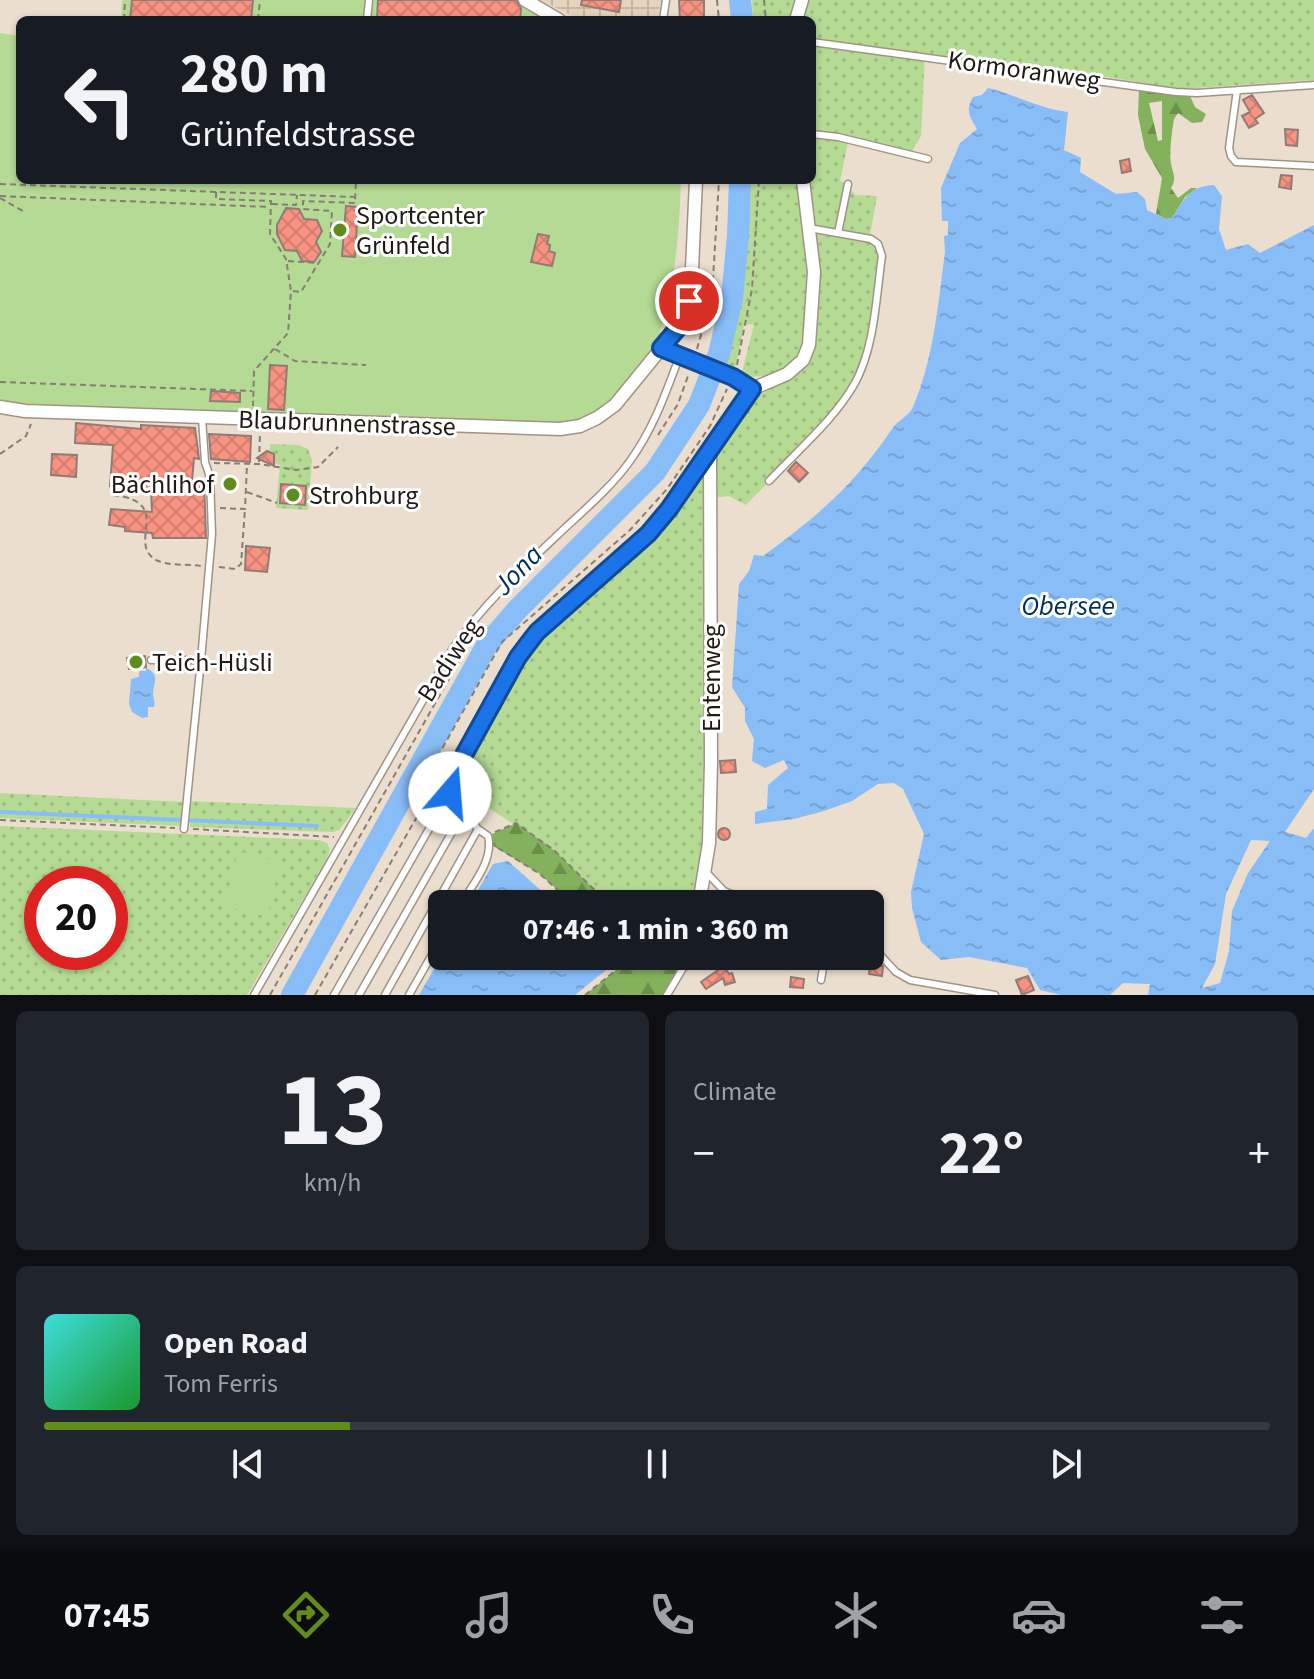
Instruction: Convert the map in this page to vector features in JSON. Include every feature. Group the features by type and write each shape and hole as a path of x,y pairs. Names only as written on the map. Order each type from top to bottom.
{"street":[{"path":"525,0 552,16"},
{"name":"Blaubrunnenstrasse","path":"0,407 256,420 560,429 580,426 615,405 678,328 691,291 696,184"},
{"path":"447,785 518,657 537,632 648,534 669,509 752,389 794,370 806,355 814,285 804,184"},
{"path":"661,348 733,377 752,389"},
{"name":"Entenweg","path":"702,890 709,843 711,763 710,450"}],"lane":[{"name":"Kormoranweg","path":"816,43 1176,92 1314,85"},
{"path":"1237,90 1229,148 1236,162 1314,166"},
{"path":"816,134 928,159"},
{"path":"838,233 848,184"},
{"path":"769,481 832,415 856,382 869,344 882,256 878,244 871,239 809,228"},
{"name":"Badiweg","path":"254,995 453,648 475,616 598,498 628,464 659,412 680,355"},
{"path":"184,827 210,566 210,477 205,462 202,418"},
{"path":"151,660 201,660"},
{"path":"447,785 478,829 488,836 490,844 488,858 469,890"},
{"path":"334,995 445,801 447,785"},
{"path":"359,995 464,811"},
{"path":"385,995 478,829"},
{"path":"706,872 723,890"},
{"path":"884,959 896,972 910,980 995,995"},
{"path":"409,995 428,962"},
{"path":"667,995 681,970"},
{"path":"821,980 823,970"}],"path":[{"path":"0,184 355,197"},
{"path":"291,291 301,292 330,244 332,211 303,209 303,201 355,203 356,184"},
{"path":"655,439 678,404 694,363 712,296 719,184"},
{"path":"315,995 436,784 438,756 502,642 630,530 667,489 710,426 733,377 746,328 752,289 759,184"},
{"path":"216,192 216,199 271,201 270,234 286,261 291,291 288,333 254,371 259,464"},
{"path":"0,197 296,205 297,195"},
{"path":"0,197 23,211"},
{"path":"286,261 318,263"},
{"path":"275,349 295,361 366,365"},
{"path":"0,382 253,391"},
{"path":"0,454 26,436 33,411"},
{"path":"205,462 259,464 296,470 318,467 338,447"},
{"path":"113,495 129,497 143,506 147,519 146,549 152,558 160,562 235,569 241,564 247,463"},
{"path":"246,491 277,503"},
{"path":"211,508 245,509"},
{"path":"270,995 469,642"},
{"path":"438,756 443,769"},
{"path":"0,820 344,837"},
{"path":"488,836 516,823 555,851 595,890"},
{"path":"490,844 540,874 558,890"},
{"path":"585,995 616,970"}],"shaded area":[{"path":"540,0 661,0 658,16 573,16"}],"green space":[{"path":"122,0 509,0 538,16 121,16"},
{"path":"752,0 796,0 791,16 753,16"},
{"path":"808,0 1314,0 1314,80 1179,89 1073,71 925,54 921,136 912,151 849,138 840,181 855,195 877,196 870,235 878,244 882,256 874,320 862,366 847,397 835,413 746,505 729,496 711,498 711,763 700,890 595,890 555,851 489,808 456,775 523,657 536,641 640,547 754,398 798,373 812,355 820,278 808,184 816,184 816,16 802,16"},
{"name":"Sportcenter Grünfeld","path":"0,33 16,35 16,184 681,184 676,256 660,332 669,335 644,359 616,395 589,415 570,423 50,407 0,402"},
{"path":"1139,89 1190,96 1195,107 1206,114 1202,122 1192,123 1178,113 1174,119 1170,154 1174,179 1171,188 1178,198 1191,188 1197,188 1185,197 1172,218 1166,219 1156,214 1162,178 1145,149 1138,115","holes":["1162,101 1162,140 1158,141 1149,103"]},
{"path":"748,184 798,184 809,288 803,349 785,368 768,375 750,377 741,376 754,325 744,324 736,366 730,370 724,369 745,228"},
{"path":"270,444 298,445 308,449 312,460 308,510 276,508 280,465 269,461"},
{"path":"0,793 184,802 181,826 0,818"},
{"path":"190,801 356,808 339,830 333,832 190,827"},
{"path":"516,823 555,851 595,890 558,890 540,874 490,844 488,836"},
{"path":"0,826 319,840 327,843 330,849 327,859 247,995 0,995"},
{"path":"238,851 281,862 267,917 224,906"},
{"path":"616,970 680,970 667,995 585,995"}],"water":[{"name":"Obersee","path":"988,88 1068,112 1064,150 1081,158 1080,172 1116,194 1137,192 1145,199 1147,210 1166,219 1172,218 1193,191 1214,185 1222,196 1219,229 1226,250 1248,244 1260,253 1314,225 1314,789 1285,832 1306,838 1314,828 1314,995 1148,995 1150,984 1123,983 1110,995 1061,995 1040,990 1027,968 969,957 941,960 921,942 912,908 911,892 924,834 903,789 894,783 878,784 852,801 824,811 755,824 755,812 767,809 768,785 788,768 784,760 765,768 752,761 754,739 745,721 745,708 732,687 739,584 749,571 754,555 763,556 834,498 913,407 931,350 945,252 944,236 948,235 948,221 942,221 941,188 960,143 977,129 969,106 973,97 982,95","holes":["1251,840 1270,841 1248,873 1232,911 1229,951 1220,983 1202,988 1215,964 1226,894"]},
{"path":"146,668 155,676 154,707 148,707 148,717 142,718 132,712 129,704 131,679 139,677 139,671 146,671"},
{"path":"508,861 540,890 478,890 493,864"},
{"path":"433,970 606,970 575,995 419,995"}],"building":[{"path":"132,0 253,0 251,16 130,16"},
{"path":"378,0 516,0 521,8 520,16 377,16"},
{"path":"582,0 621,0 619,12 581,5"},
{"path":"679,0 704,0 704,16 680,16"},
{"path":"1252,95 1264,113 1255,119 1258,123 1249,128 1242,116 1250,112 1243,100"},
{"path":"1285,129 1298,130 1297,146 1286,145"},
{"path":"1129,159 1131,171 1122,173 1120,161"},
{"path":"1281,175 1292,176 1291,189 1279,187"},
{"path":"346,206 358,207 355,257 342,256"},
{"path":"286,208 299,209 304,219 317,220 322,231 316,242 321,252 314,262 302,261 297,251 285,250 277,234 277,225"},
{"path":"538,234 549,236 549,251 555,253 552,266 531,262"},
{"path":"270,365 287,366 284,410 268,409"},
{"path":"211,391 240,393 240,402 210,401"},
{"path":"76,423 141,429 141,425 195,428 199,459 194,458 192,481 204,481 206,538 153,538 152,533 125,531 125,527 109,525 111,509 152,512 151,490 110,486 113,445 75,443"},
{"path":"209,434 251,436 250,462 211,459"},
{"path":"267,451 274,454 274,466 257,458"},
{"path":"52,454 77,455 76,477 51,475"},
{"path":"796,462 808,473 799,482 788,471"},
{"name":"Strohburg","path":"281,484 306,486 305,505 280,503"},
{"path":"246,546 270,548 267,572 245,570"},
{"name":"Teich-Hüsli","path":"145,656 146,667 129,669 127,658"},
{"path":"735,760 736,772 721,773 720,761"},
{"path":"724,828 730,834 724,840 718,834"},
{"path":"718,970 726,970 732,973 735,982 725,985 723,978 706,989 701,982"},
{"path":"869,970 883,970 882,976 869,974"},
{"path":"1028,976 1034,990 1022,995 1016,980"},
{"path":"791,977 804,979 803,988 790,987"}],"waterway":[{"name":"Jona","path":"740,0 742,16"},
{"name":"Jona","path":"292,995 487,645 517,610 655,472 699,405 719,354 732,298 740,184"},
{"path":"0,812 317,826"}],"place":[{"name":"Sportcenter Grünfeld","path":"340,230"},
{"name":"Bächlihof","path":"230,484"},
{"name":"Strohburg","path":"293,495"},
{"name":"Teich-Hüsli","path":"136,662"}],"route":[{"path":"450,793 447,785 518,657 537,632 648,534 669,509 752,389 733,377 661,348 678,328 689,301"}]}
